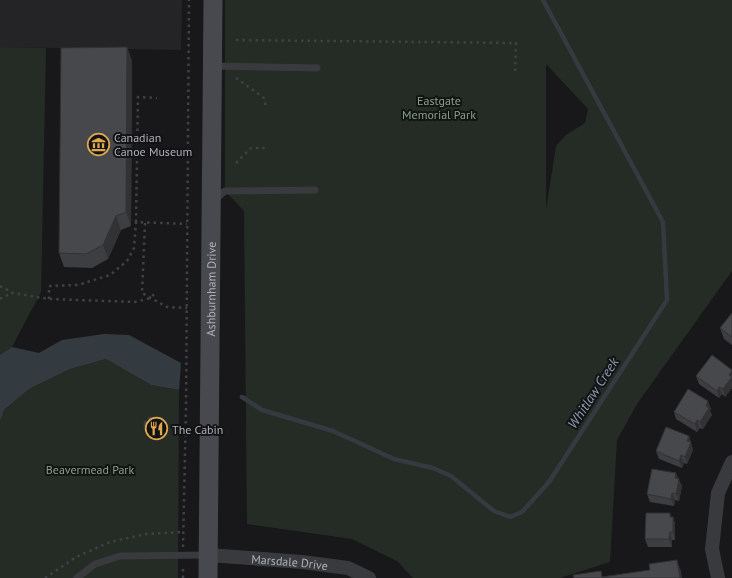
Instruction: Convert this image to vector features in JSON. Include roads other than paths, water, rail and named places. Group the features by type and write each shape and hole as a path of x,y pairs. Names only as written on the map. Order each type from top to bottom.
{"main road":[{"name":"Ashburnham Drive","path":"208,578 213,0"}],"street":[{"path":"718,578 712,550 718,493 732,462"},
{"name":"Marsdale Drive","path":"208,555 302,562 348,568 369,578"}],"lane":[{"path":"212,66 317,68"},
{"path":"211,202 226,192 315,190"},
{"path":"77,578 95,564 120,556 208,555"}],"waterway":[{"name":"Whitlaw Creek","path":"242,397 262,410 333,431 394,459 433,468 451,476 494,511 510,517 522,512 549,482 667,300 663,222 543,0"}],"place":[{"name":"Canadian Canoe Museum","path":"98,144"},
{"name":"The Cabin","path":"156,429"}],"park label":[{"name":"Eastgate Memorial Park","path":"439,107"},
{"name":"Beavermead Park","path":"90,469"}]}
